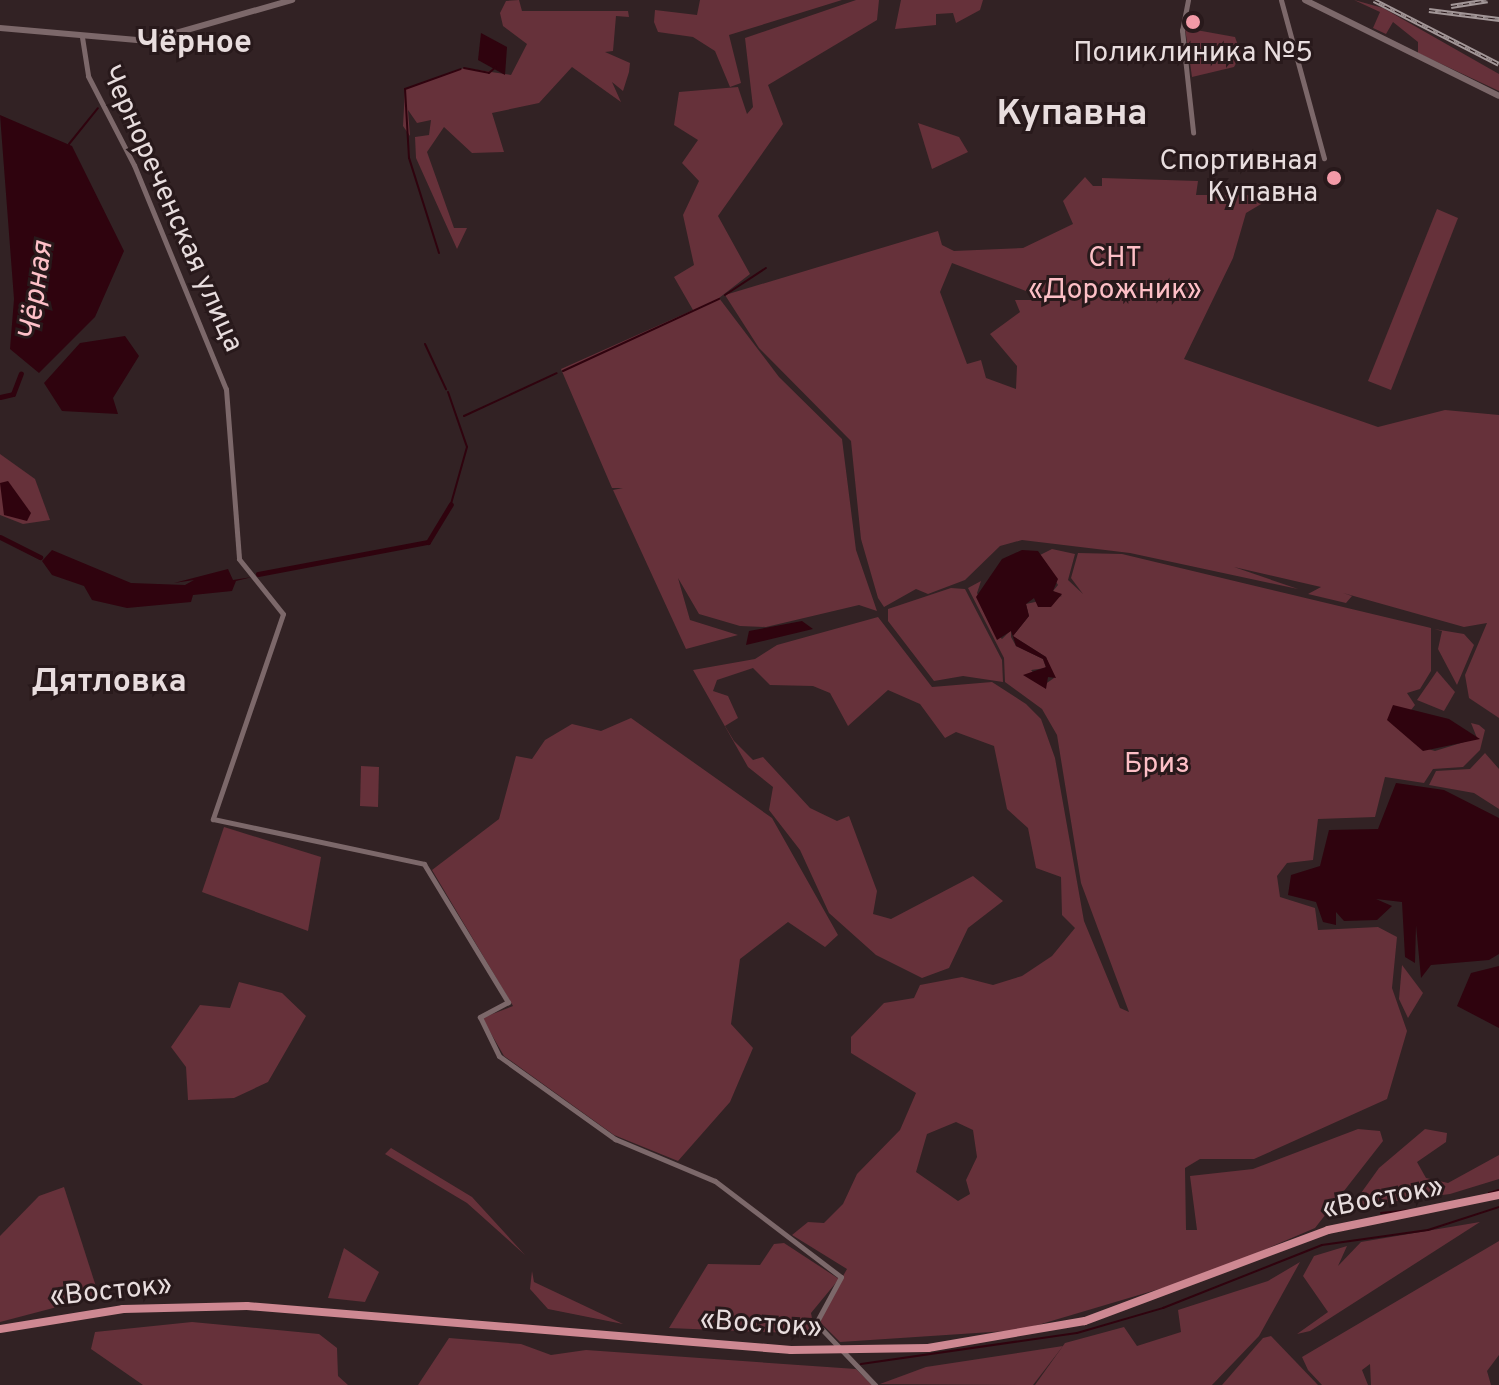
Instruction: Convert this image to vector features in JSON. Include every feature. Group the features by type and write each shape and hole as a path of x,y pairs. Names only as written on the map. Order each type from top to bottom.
{"highway":[{"name":"«Восток»","path":"0,1331 123,1309 247,1306 853,1354 969,1343 1085,1321 1328,1230 1499,1197"}],"main road":[{"path":"0,28 82,37 155,40 292,0"},
{"path":"1305,0 1499,96"}],"street":[{"path":"1188,0 1182,30 1193,132"},
{"path":"1281,0 1324,158"},
{"name":"Чернореченская улица","path":"82,37 88,76 156,216 228,396 239,559 273,594 283,620 213,819 424,864 508,1002 480,1017 499,1056 615,1139 715,1181 837,1274 841,1284 816,1323 875,1385"}],"green space":[{"path":"519,0 522,11 628,11 629,17 616,16 613,51 605,52 630,63 629,72 623,91 612,82 621,102 572,67 539,103 492,113 504,152 472,153 444,127 427,152 454,228 467,228 457,249 416,158 415,137 429,135 431,120 417,123 408,110 410,136 403,126 405,89 464,68 511,75 527,44 503,26 500,13 506,1"},
{"path":"700,0 842,0 729,35 741,83 730,87 715,51 693,37 658,32 654,22 655,10 697,15"},
{"path":"856,0 879,0 877,20 768,85 783,124 718,216 750,274 719,298 779,377 842,439 856,550 877,611 859,605 766,627 740,626 699,614 678,578 690,620 738,635 686,649 613,490 623,488 612,488 561,369 693,310 674,277 694,265 683,215 699,181 682,163 698,140 674,125 679,92 738,87 747,114 753,107 745,38"},
{"path":"901,0 983,0 980,10 956,23 953,13 936,14 936,25 895,29"},
{"path":"1354,0 1383,8 1499,74 1499,91 1418,53 1418,42 1393,22 1386,34 1373,28 1380,12"},
{"path":"1185,28 1235,37 1241,54 1234,67 1192,77"},
{"path":"918,123 959,137 968,152 932,169"},
{"name":"СНТ «Дорожник»","path":"1085,177 1093,186 1102,186 1102,178 1198,181 1196,195 1276,195 1246,213 1233,258 1184,359 1378,427 1445,410 1499,415 1499,718 1469,698 1465,675 1487,623 1464,627 1343,593 1352,596 1346,603 1308,594 1321,587 1234,567 1298,589 1130,553 1022,540 1000,546 965,580 928,594 916,589 884,607 878,598 861,539 851,441 759,348 725,295 938,231 942,245 954,251 1023,248 1073,224 1063,201","holes":["952,263 1050,300 1015,300 1020,312 990,334 1017,366 1016,389 986,378 981,360 967,364 940,292"]},
{"path":"1437,209 1458,218 1391,390 1368,381"},
{"path":"0,454 35,479 50,520 23,524 0,515"},
{"name":"Бриз","path":"1052,549 1075,554 1068,580 1083,594 1071,578 1078,553 1122,554 1431,628 1431,671 1420,689 1407,693 1415,705 1400,724 1421,747 1435,751 1477,738 1471,723 1479,725 1485,730 1480,750 1463,767 1433,769 1424,783 1385,777 1375,817 1318,819 1313,860 1287,863 1277,876 1280,897 1315,908 1318,930 1378,927 1397,937 1392,988 1407,1031 1387,1099 1254,1159 1200,1159 1185,1168 1186,1230 1197,1230 1190,1176 1253,1169 1358,1129 1380,1131 1383,1141 1315,1228 1203,1276 1021,1330 840,1342 818,1320 847,1269 792,1235 808,1222 824,1223 843,1204 857,1174 900,1130 916,1093 851,1053 851,1037 884,1003 914,998 920,985 962,977 993,985 1022,976 1052,956 1075,928 1062,915 1061,877 1036,868 1028,828 1007,809 994,746 956,732 945,738 920,704 888,690 848,726 830,693 813,686 770,685 753,668 717,680 713,691 728,696 738,718 725,726 734,741 753,760 763,757 810,808 837,821 849,816 877,891 873,914 891,919 973,876 1003,901 968,928 949,968 922,978 876,955 829,913 800,850 769,810 773,787 748,767 693,670 755,659 777,645 878,617 932,687 992,682 1026,704 1041,719 1055,758 1084,921 1120,1008 1129,1012 1081,883 1057,735 1042,709 1005,682 1004,658 968,588 981,581 977,593 997,634 1002,639 1011,630 1016,646 1043,659 1046,668 1031,670 1044,685 1054,678 1046,657 1013,636 1029,616 1026,604 1062,596 1053,591 1058,585 1040,555","holes":["956,1122 973,1130 977,1157 966,1180 970,1194 958,1201 916,1172 927,1134"]},
{"path":"951,588 965,589 1002,660 1003,682 963,676 934,681 888,621 888,609"},
{"path":"1434,629 1464,634 1474,645 1457,685 1438,649 1442,631"},
{"path":"1437,671 1455,692 1444,711 1417,700"},
{"path":"631,718 772,818 838,935 825,947 788,922 740,959 731,1024 753,1048 730,1102 678,1161 614,1135 504,1056 482,1018 513,1006 432,870 499,819 516,756 532,759 545,740 572,724 601,731"},
{"path":"1485,753 1499,769 1499,809 1474,793 1429,785 1436,771 1470,769"},
{"path":"361,766 379,767 378,807 360,806"},
{"path":"224,827 321,857 308,931 202,892"},
{"path":"1402,965 1423,993 1408,1018 1399,999"},
{"path":"239,982 282,993 306,1016 268,1082 234,1098 188,1100 186,1067 171,1047 200,1005 230,1008"},
{"path":"1425,1129 1447,1133 1446,1142 1417,1162 1426,1178 1448,1183 1499,1155 1499,1179 1450,1194 1351,1207 1379,1168"},
{"path":"391,1148 472,1197 525,1255 467,1203 385,1154"},
{"path":"64,1187 99,1296 0,1322 0,1236 39,1196"},
{"path":"1480,1222 1310,1331 1297,1334 1328,1312 1303,1276 1314,1256 1347,1246 1338,1266 1361,1242"},
{"path":"1499,1241 1499,1355 1487,1371 1491,1385 1371,1385 1370,1364 1362,1370 1368,1385 1322,1385 1308,1370 1302,1357"},
{"path":"784,1243 839,1279 811,1313 815,1334 669,1328 708,1264 760,1265 774,1244"},
{"path":"344,1248 379,1272 365,1302 328,1298"},
{"path":"1300,1262 1259,1336 1212,1385 1035,1385 1065,1343 1124,1327 1137,1346 1181,1332 1178,1310 1268,1281"},
{"path":"532,1271 534,1282 623,1324 548,1309 530,1289"},
{"path":"192,1322 319,1334 337,1348 338,1376 348,1385 143,1385 91,1349 95,1332"},
{"path":"1271,1336 1318,1385 1222,1385 1263,1338"},
{"path":"449,1338 521,1344 551,1355 586,1350 856,1369 872,1385 418,1385"},
{"path":"1063,1346 1033,1385 880,1384 926,1367"}],"water":[{"path":"481,33 507,47 505,75 478,60"},
{"path":"0,115 72,146 124,251 95,317 39,373 10,349 14,299"},
{"path":"125,336 139,356 113,398 118,414 62,411 44,383 80,343"},
{"path":"8,481 31,513 27,521 4,515 0,483"},
{"path":"52,550 131,583 185,585 194,580 174,583 228,569 233,580 252,577 236,581 232,591 193,595 191,602 127,608 92,600 84,586 52,575 42,561"},
{"path":"1022,550 1038,551 1058,579 1053,591 1062,594 1051,607 1038,607 1034,598 1026,604 1029,616 1013,636 1046,657 1056,678 1048,677 1046,689 1023,675 1046,667 1043,659 1016,646 1011,631 997,640 976,597 1002,559"},
{"path":"802,621 813,629 746,645 749,631"},
{"path":"1393,705 1449,719 1480,739 1423,751 1387,720"},
{"path":"1396,783 1444,790 1499,818 1499,954 1489,960 1431,965 1421,978 1416,925 1415,963 1405,957 1402,902 1376,899 1392,906 1377,920 1344,921 1336,912 1336,925 1323,922 1316,902 1288,895 1291,875 1320,866 1329,830 1378,829"},
{"path":"1499,966 1499,1028 1457,1006 1471,973"}],"waterway":[{"path":"464,68 489,73 496,67"},
{"path":"439,253 409,158 405,89 461,69"},
{"path":"69,144 98,108"},
{"path":"725,295 766,268"},
{"path":"563,371 719,299"},
{"path":"425,344 446,389"},
{"name":"Чёрная","path":"0,397 13,394 21,373"},
{"path":"464,416 557,373"},
{"path":"448,392 467,447 451,504"},
{"path":"258,574 428,542 451,504"},
{"path":"0,537 40,557"},
{"path":"1489,1193 1499,1190"},
{"path":"861,1364 1077,1333 1163,1308 1322,1245 1428,1230 1499,1207"},
{"path":"1381,1213 1408,1210"}],"railway":[{"path":"1374,0 1499,64"},
{"path":"1451,6 1488,0"},
{"path":"1429,10 1499,19"}],"place":[{"name":"Поликлиника №5","path":"1193,22"},
{"name":"Спортивная Купавна","path":"1334,178"}],"district":[{"name":"Чёрное","path":"194,44"},
{"name":"Купавна","path":"1072,116"},
{"name":"Дятловка","path":"109,683"}]}
